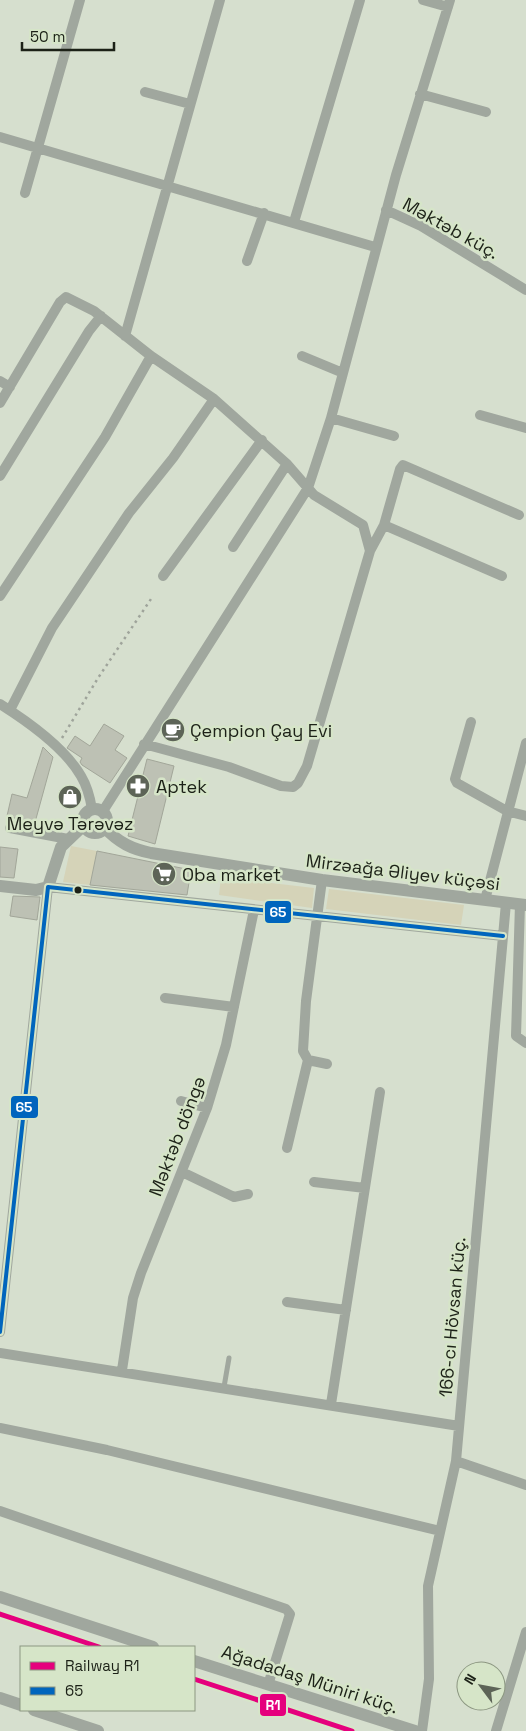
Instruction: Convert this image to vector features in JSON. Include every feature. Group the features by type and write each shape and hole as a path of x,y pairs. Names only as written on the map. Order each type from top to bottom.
{"street":[{"path":"26,193 80,0"},
{"path":"125,336 220,0"},
{"path":"294,222 360,0"},
{"path":"0,1332 48,887 53,879 58,853 68,839 84,825 86,813 98,810 144,744 308,488 331,418 375,247 449,3 423,0"},
{"path":"145,92 190,104"},
{"path":"420,94 486,112"},
{"path":"0,137 375,247"},
{"name":"Məktəb küç.","path":"386,210 421,226 526,290"},
{"path":"247,261 264,213"},
{"path":"0,403 60,302 66,298 85,305 151,356 214,399 262,440 322,501 363,525 370,551"},
{"path":"0,476 89,331 101,316"},
{"path":"0,596 105,437 151,356"},
{"path":"302,356 342,373"},
{"path":"0,381 10,387"},
{"path":"10,710 52,628 129,513 173,458 214,399"},
{"path":"480,415 526,428"},
{"path":"331,418 394,436"},
{"path":"163,576 262,440"},
{"path":"233,547 287,464"},
{"path":"144,744 229,766 281,786 292,787 298,784 308,766 370,551 384,524 400,469 404,465 519,516"},
{"path":"384,524 502,576"},
{"path":"0,704 57,748 83,778 98,810 107,818 105,828 99,832 92,832 84,825"},
{"path":"471,722 455,779 457,783 507,810 526,816"},
{"path":"485,900 526,743"},
{"path":"10,828 68,839"},
{"name":"Mirzəağa Əliyev küçəsi","path":"105,828 119,842 136,850 322,880 523,905"},
{"path":"287,1148 308,1060 303,1051 306,1001 322,880"},
{"path":"0,886 36,890 48,887 503,936"},
{"name":"166-cı Hövsan küç.","path":"422,1731 429,1679 428,1586 456,1461 506,903"},
{"path":"523,905 516,1036 526,1043"},
{"name":"Məktəb döngə","path":"122,1370 133,1298 141,1273 207,1108 226,1045 254,910"},
{"path":"165,998 234,1007"},
{"path":"308,1060 327,1064"},
{"path":"331,1404 380,1092"},
{"path":"181,1101 207,1108"},
{"path":"182,1172 234,1197 248,1194"},
{"path":"314,1182 365,1188"},
{"path":"287,1302 346,1310"},
{"path":"0,1352 122,1370 459,1426"},
{"path":"0,1428 107,1450 440,1532"},
{"path":"456,1461 526,1485"},
{"path":"0,1511 286,1609 290,1614 268,1685"},
{"path":"0,1597 150,1646"},
{"path":"496,1731 526,1632"},
{"name":"Ağadadaş Müniri küç.","path":"195,1661 415,1731"},
{"path":"0,1698 20,1705"},
{"path":"37,1711 98,1731"}],"lane":[{"path":"224,1387 229,1358"}],"path":[{"path":"57,748 98,678 151,599"}],"shaded area":[{"path":"71,846 97,851 90,885 63,882"},
{"path":"221,877 314,888 312,908 219,895"},
{"path":"329,889 464,905 461,925 326,909"}],"building":[{"path":"104,724 124,736 115,750 127,758 110,783 82,765 80,762 82,758 67,748 75,736 90,746"},
{"path":"43,747 53,757 34,826 21,823 22,820 7,816 12,794 27,798"},
{"path":"147,759 174,766 155,844 128,836 138,796 131,794 135,777 142,779"},
{"path":"63,789 77,795 73,804 59,798"},
{"path":"0,847 18,849 14,878 0,877"},
{"path":"97,851 191,870 187,895 90,885"},
{"path":"13,896 40,897 37,920 10,916"}],"rail line":[{"name":"R1","path":"0,1614 96,1646"},
{"name":"R1","path":"195,1679 352,1731"}],"transit line":[{"name":"65","path":"0,1332 48,887 503,936"}],"place":[{"name":"Çempion Çay Evi","path":"173,730"},
{"name":"Aptek","path":"138,786"},
{"name":"Meyvə Tərəvəz","path":"70,797"},
{"name":"Oba market","path":"164,874"}]}
